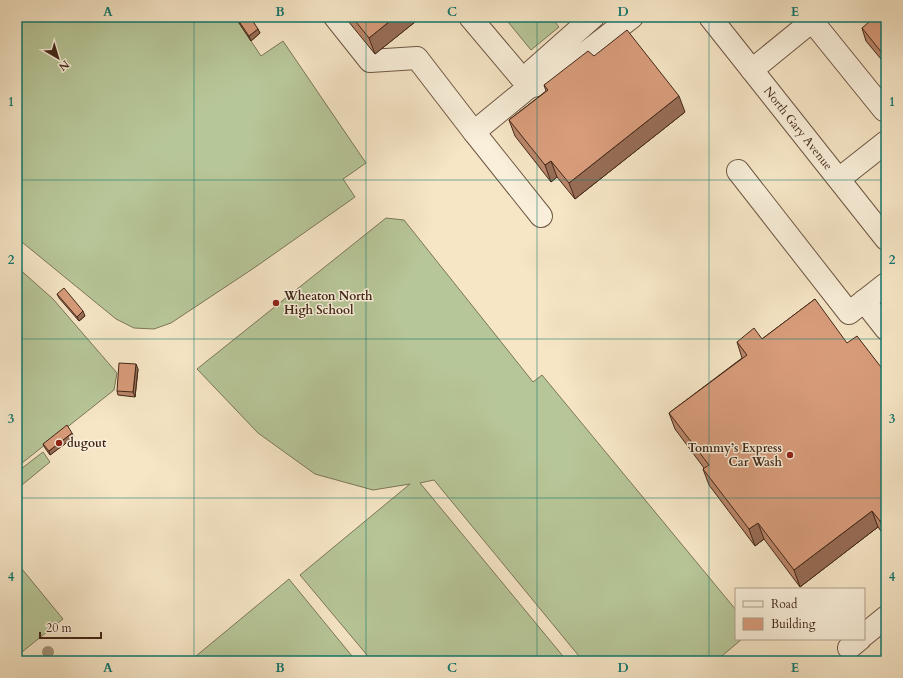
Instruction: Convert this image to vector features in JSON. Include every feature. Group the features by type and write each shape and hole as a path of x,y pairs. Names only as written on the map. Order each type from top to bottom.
{"street":[{"path":"335,17 370,61 417,58 541,216"},
{"path":"470,17 529,87"},
{"path":"529,87 532,71 593,17 608,34"},
{"path":"474,132 529,87 548,82 608,34 632,17"},
{"name":"North Gary Avenue","path":"710,17 886,239"},
{"path":"752,70 806,21 884,110"},
{"path":"839,179 886,142"},
{"path":"738,172 849,313 886,284"},
{"path":"864,301 886,329"},
{"path":"865,634 886,617"}],"green space":[{"path":"17,17 56,17 60,21 64,17 235,17 261,56 283,41 366,163 343,179 355,197 254,268 171,323 154,329 134,328 116,319 17,238"},
{"path":"504,17 551,17 559,27 531,50"},
{"path":"386,218 404,220 533,382 542,375 735,609 735,640 741,640 716,661 583,661 434,480 420,483 567,661 372,661 300,575 410,484 373,490 315,474 258,433 197,369"},
{"path":"17,267 53,299 117,373 114,390 17,467"},
{"path":"43,452 50,462 17,489 17,472"},
{"path":"17,563 63,619 17,656"},
{"path":"289,579 356,661 190,661"}],"building":[{"path":"236,17 250,17 258,29 249,36"},
{"path":"352,17 395,17 369,38"},
{"path":"875,17 886,17 886,58 862,28"},
{"path":"627,30 679,96 569,183 551,161 545,165 509,120 548,90 544,85 588,51 594,56"},
{"path":"64,288 83,311 77,317 57,294"},
{"name":"Tommy’s Express Car Wash","path":"815,299 847,343 857,336 884,371 886,370 886,517 880,521 872,511 794,570 758,523 749,529 703,469 709,465 669,413 747,355 737,342 754,328 762,339"},
{"path":"119,363 136,364 133,392 117,391"},
{"path":"67,425 72,433 49,451 43,444"}],"place":[{"name":"Wheaton North High School","path":"276,303"},
{"name":"dugout","path":"59,443"},
{"name":"Tommy’s Express Car Wash","path":"790,455"}]}
